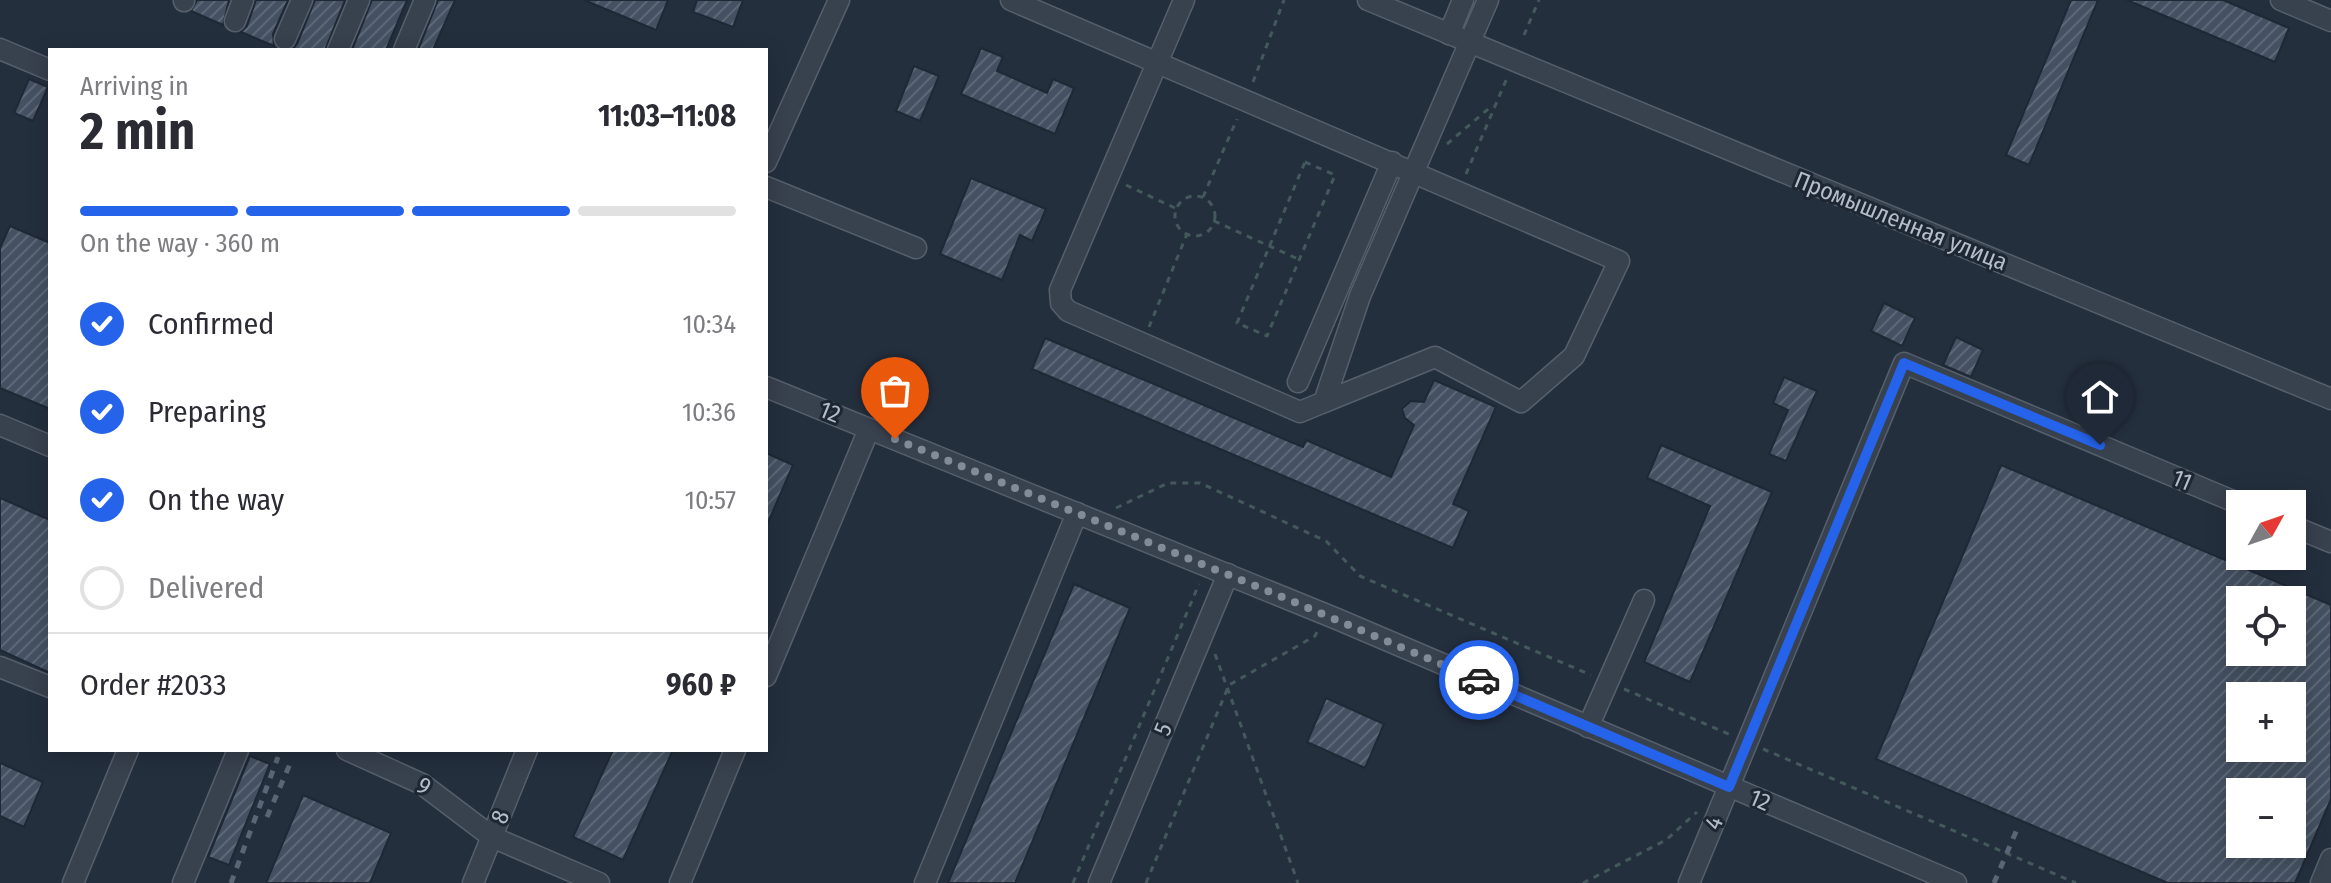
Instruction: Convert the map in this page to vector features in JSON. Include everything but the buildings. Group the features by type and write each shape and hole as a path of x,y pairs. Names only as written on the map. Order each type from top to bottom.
{"street":[{"path":"235,21 243,0"},
{"path":"285,39 302,0"},
{"path":"339,48 359,0"},
{"path":"405,48 425,0"},
{"path":"768,158 839,0"},
{"path":"1011,0 1158,62 1392,162 1619,261 1574,356 1521,402 1435,357 1300,412 1068,311 1061,303 1060,290 1158,62 1184,0"},
{"name":"Промышленная улица","path":"1368,0 2331,399"},
{"path":"1449,34 1463,0"},
{"path":"1324,402 1360,296 1488,0"},
{"path":"2281,0 2331,21"},
{"path":"0,49 48,69"},
{"path":"1298,382 1392,162"},
{"path":"768,188 916,248"},
{"name":"11","path":"1904,363 2226,498"},
{"name":"4","path":"1689,883 1904,363"},
{"name":"12","path":"768,388 1228,574 1956,883"},
{"path":"0,425 48,445"},
{"path":"768,671 869,429"},
{"path":"925,883 1085,516"},
{"path":"2306,532 2331,542"},
{"name":"5","path":"1099,883 1228,574"},
{"path":"1588,727 1644,600"},
{"path":"0,667 48,686"},
{"path":"73,883 127,752"},
{"path":"183,883 237,752"},
{"name":"9","path":"351,752 422,784 492,837 599,883"},
{"name":"8","path":"473,883 526,752"},
{"path":"680,883 734,752"},
{"path":"2321,883 2331,859"}],"path":[{"path":"1524,35 1539,0"},
{"path":"1459,191 1511,67"},
{"path":"1438,152 1496,103"},
{"path":"1305,162 1335,175 1267,336 1237,323 1269,246 1305,162"},
{"path":"1108,177 1177,209"},
{"path":"1190,196 1203,197 1214,210 1214,221 1200,235 1187,234 1176,220 1177,209 1190,196"},
{"path":"1214,221 1299,259"},
{"path":"1143,343 1187,234"},
{"path":"1085,516 1168,483 1200,483 1326,541 1360,576 1736,737"},
{"path":"1073,883 1206,565"},
{"path":"1146,883 1229,685 1315,636 1325,615"},
{"path":"1205,629 1229,685 1298,883"},
{"path":"1750,744 2076,883"},
{"path":"1583,883 1666,840 1700,809"}],"railway":[{"path":"231,883 278,757"},
{"path":"267,817 290,764"},
{"path":"1994,883 2018,827"}],"way so far":[{"path":"895,439 1479,680"}],"route":[{"path":"1479,680 1729,787 1904,363 2100,445"}]}
